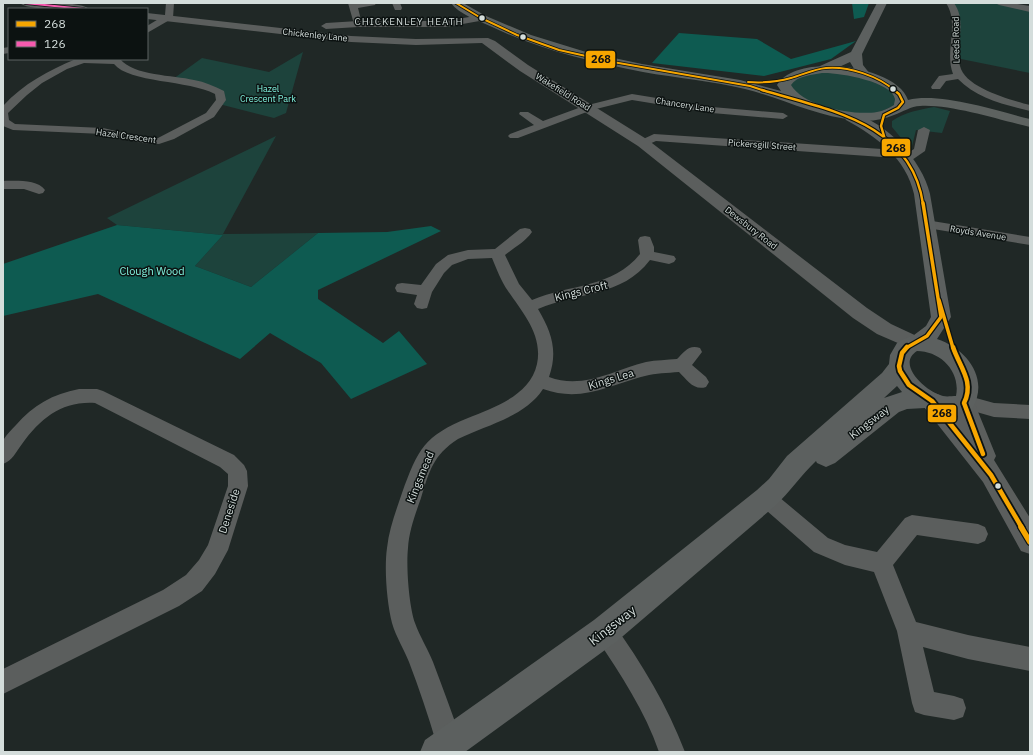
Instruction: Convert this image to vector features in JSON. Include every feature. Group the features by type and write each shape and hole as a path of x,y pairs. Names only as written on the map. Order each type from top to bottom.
{"highway":[{"path":"456,3 480,18 517,35 559,50 618,63 732,82 851,116 869,117 884,115 901,106 918,102 940,103 1030,123"},
{"path":"732,82 771,81 824,69 845,70 864,74 894,88 904,101 901,106"},
{"path":"789,78 784,85 785,89 789,94 801,102"},
{"path":"886,84 1030,116"}],"main road":[{"path":"864,74 857,67 855,60 856,54 882,3"},
{"path":"824,69 856,54"},
{"path":"884,115 881,122 881,128 884,136"},
{"path":"851,116 884,136 905,159 914,173 921,189 941,316 933,330 916,343 907,346 902,353 899,364 903,377 909,385 929,400 944,405 965,403 968,395 968,385 963,369 957,360 939,300"},
{"path":"916,343 932,345 957,360"},
{"name":"Kingsway","path":"772,492 796,464 890,379 899,364"},
{"name":"Kingsway","path":"443,747 606,631 772,492 804,473 891,405 907,400 929,400"}],"street":[{"path":"25,3 60,5 78,8"},
{"path":"148,29 167,18 170,3"},
{"path":"358,24 352,4 372,3"},
{"name":"Leeds Road","path":"936,87 943,78 959,76 956,66 957,17 954,7 950,3"},
{"path":"1000,3 1030,9"},
{"name":"Chickenley Lane","path":"148,16 275,30 315,30 351,39 416,42 484,40"},
{"path":"315,30 358,24 446,24 480,18"},
{"name":"Wakefield Road","path":"484,40 492,43 524,68 643,143"},
{"name":"Hazel Crescent","path":"84,60 64,67 25,90 3,113 4,122 13,127 103,132 142,140 159,141 170,138 210,115 221,100 220,93 208,85 138,73 121,67 115,60"},
{"path":"959,76 973,87 1005,102 1030,108"},
{"name":"Chancery Lane","path":"514,136 588,108 632,97 712,110 783,116"},
{"path":"524,114 542,125"},
{"path":"905,159 919,151 924,130"},
{"name":"Pickersgill Street","path":"643,143 654,137 882,153"},
{"name":"Dewsbury Road","path":"643,143 860,313 884,329 916,343"},
{"path":"3,185 26,185 39,190"},
{"name":"Royds Avenue","path":"926,224 1030,241"},
{"path":"402,288 423,297 441,267 450,260 471,253 498,254 511,242 521,238 526,232"},
{"name":"Kings Croft","path":"529,307 563,294 618,281 635,269 646,248 669,258"},
{"name":"Kingsmead","path":"443,747 423,667 404,623 397,550 403,523 418,476 429,450 447,435 507,410 522,401 540,381 545,365 544,342 538,324 529,307 514,288 501,264 498,254"},
{"name":"Dewsbury Road","path":"860,313 889,345 899,364"},
{"path":"694,352 682,365 700,382"},
{"name":"Kings Lea","path":"540,381 558,387 580,388 598,385 614,378 647,368 682,365"},
{"name":"Deneside","path":"3,456 24,427 43,410 58,400 78,396 97,396 227,461 237,471 238,486 217,550 207,567 194,583 171,598 3,682"},
{"path":"929,400 991,475 1030,542"},
{"path":"965,403 994,410 1030,412"},
{"path":"965,403 991,475"},
{"path":"772,492 821,545 845,555 881,563"},
{"path":"881,563 912,524 978,534"},
{"path":"881,563 908,631 924,704 954,708"},
{"path":"606,631 638,679 666,734 672,752"},
{"path":"908,631 968,647 1030,659"}],"green space":[{"path":"852,3 869,3 864,17 854,19"},
{"path":"950,3 999,3 1030,9 1030,73 956,58 957,17"},
{"path":"679,33 757,39 791,59 856,41 831,59 764,76 652,63"},
{"name":"Hazel Crescent Park","path":"303,52 286,113 274,118 219,104 220,93 173,79 202,58 269,72"},
{"path":"819,69 873,78 904,101 869,117 806,104 786,81"},
{"path":"934,107 950,111 942,133 916,130 911,150 892,127 892,121 907,113"},
{"path":"276,136 223,234 318,233 251,287 195,266 223,235 117,225 107,218"},
{"name":"Clough Wood","path":"117,225 223,235 195,266 251,287 318,233 387,232 431,226 441,231 318,290 318,299 383,343 399,331 427,364 351,399 321,363 270,333 240,359 98,294 3,316 3,264"}],"transit line":[{"name":"126","path":"25,3 74,8"},
{"name":"268","path":"456,3 481,18 517,35 559,50 613,62 750,86 851,117 884,136 900,152 914,173 921,189 941,317 927,336 919,342 907,346 902,353 899,366 900,371 909,385 932,401 991,475 1030,542"},
{"name":"268","path":"748,82 783,80 826,68 835,68 870,76 892,88 899,94 903,102 898,108 884,115 881,126 884,136"},
{"name":"268","path":"939,300 957,360 963,369 968,385 968,395 964,403 983,454"}],"district":[{"name":"CHICKENLEY HEATH","path":"409,21"}]}
